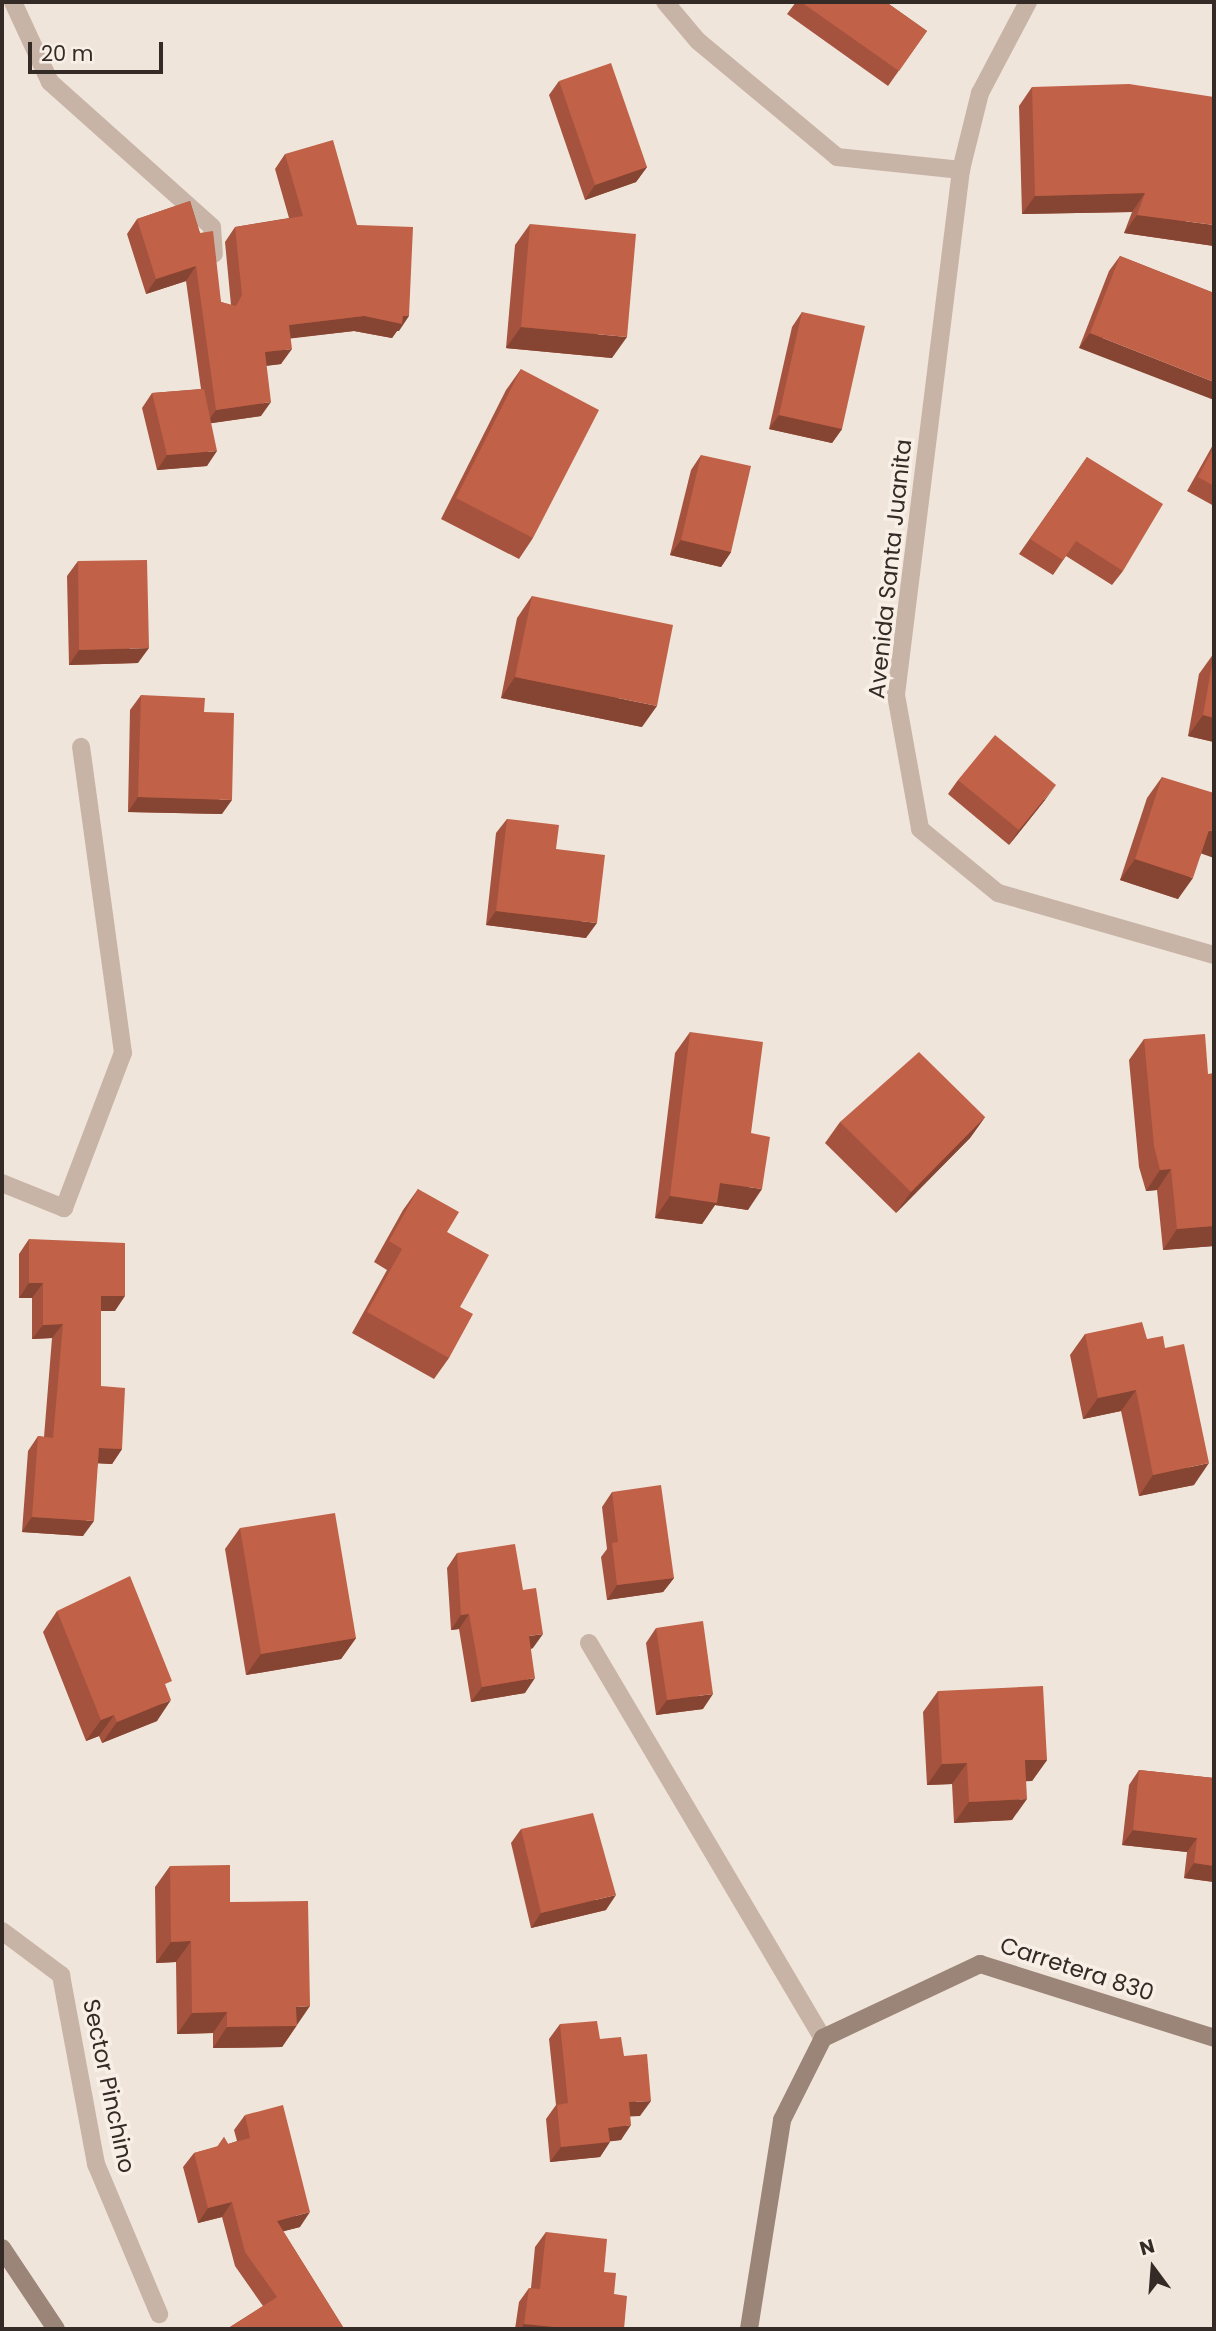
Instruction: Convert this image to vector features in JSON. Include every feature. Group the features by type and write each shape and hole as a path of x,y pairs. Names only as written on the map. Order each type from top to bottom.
{"street":[{"path":"13,2 50,82 212,227 216,275"},
{"path":"665,2 698,41 837,157 961,170"},
{"name":"Avenida Santa Juanita","path":"1028,2 980,93 961,170 896,695 920,830 998,893 1214,955"},
{"path":"2,1183 64,1208 123,1054 81,747"},
{"path":"589,1643 823,2038 782,2120 749,2329"},
{"name":"Sector Pinchino","path":"2,1931 61,1975 96,2164 159,2314"},
{"name":"Carretera 830","path":"823,2038 979,1964 1214,2038"},
{"path":"2,2248 56,2329"}],"building":[{"path":"801,2 886,2 927,31 899,71"},
{"path":"611,63 647,167 595,185 559,81"},
{"path":"1129,84 1214,97 1214,225 1137,215 1145,193 1035,196 1032,87"},
{"path":"333,140 357,225 413,227 409,316 403,316 402,324 364,316 289,325 292,349 265,352 271,402 216,410 196,266 156,279 137,219 190,201 200,233 213,231 221,302 236,306 242,295 235,227 303,216 285,154"},
{"path":"530,224 636,234 627,337 521,327"},
{"path":"1120,256 1214,293 1214,382 1090,333"},
{"path":"802,312 865,326 842,429 779,415"},
{"path":"521,369 599,410 533,538 456,498"},
{"path":"204,389 217,451 167,455 152,393"},
{"path":"1214,447 1214,486 1198,477"},
{"path":"701,455 751,466 731,552 681,540"},
{"path":"1087,457 1163,504 1123,571 1076,541 1063,560 1030,539"},
{"path":"147,560 149,648 79,650 78,561"},
{"path":"532,596 673,625 657,706 515,677"},
{"path":"1214,653 1214,718 1203,715"},
{"path":"141,695 205,698 204,712 234,713 232,800 138,797"},
{"path":"995,735 1056,785 1019,830 958,780"},
{"path":"1162,777 1214,793 1214,832 1209,830 1193,878 1135,859"},
{"path":"507,819 559,825 556,849 605,855 597,923 496,911"},
{"path":"690,1032 763,1042 751,1133 770,1137 762,1189 720,1183 717,1203 670,1196"},
{"path":"1205,1034 1208,1074 1214,1073 1214,1226 1177,1229 1171,1169 1160,1170 1154,1146 1144,1039"},
{"path":"919,1052 985,1117 911,1192 840,1122"},
{"path":"418,1189 459,1212 447,1232 489,1255 460,1307 473,1314 449,1358 367,1312 402,1249 389,1241"},
{"path":"29,1239 125,1243 125,1296 101,1296 101,1386 125,1388 122,1449 99,1448 94,1521 32,1517 38,1436 53,1438 63,1324 43,1325 43,1283 29,1283"},
{"path":"1142,1322 1147,1339 1163,1336 1165,1348 1184,1344 1209,1463 1153,1475 1136,1390 1098,1398 1085,1334"},
{"path":"661,1485 674,1578 617,1585 612,1543 618,1542 612,1492"},
{"path":"335,1513 356,1638 261,1654 240,1528"},
{"path":"515,1544 523,1590 536,1588 543,1634 529,1636 535,1678 482,1687 469,1614 461,1615 457,1553"},
{"path":"130,1576 172,1681 165,1684 171,1700 117,1722 114,1715 101,1720 57,1611"},
{"path":"703,1621 713,1694 667,1700 656,1628"},
{"path":"1043,1686 1047,1760 1025,1760 1027,1799 969,1802 967,1763 942,1764 938,1691"},
{"path":"1139,1770 1214,1778 1214,1866 1194,1863 1197,1838 1133,1830"},
{"path":"593,1813 616,1895 541,1913 521,1829"},
{"path":"230,1865 230,1902 308,1901 310,2006 296,2007 297,2026 227,2027 227,2012 192,2013 191,1941 171,1942 170,1866"},
{"path":"597,2021 600,2039 621,2037 624,2056 647,2054 651,2101 629,2102 631,2125 608,2128 610,2142 561,2147 557,2105 568,2103 560,2024"},
{"path":"283,2105 310,2212 277,2221 343,2327 339,2329 230,2327 277,2297 245,2252 232,2202 208,2208 194,2153 218,2146 224,2137 228,2144 250,2138 245,2115"},
{"path":"546,2232 607,2239 604,2272 616,2273 614,2294 627,2296 624,2329 575,2329 524,2324 529,2288 540,2289"}]}
